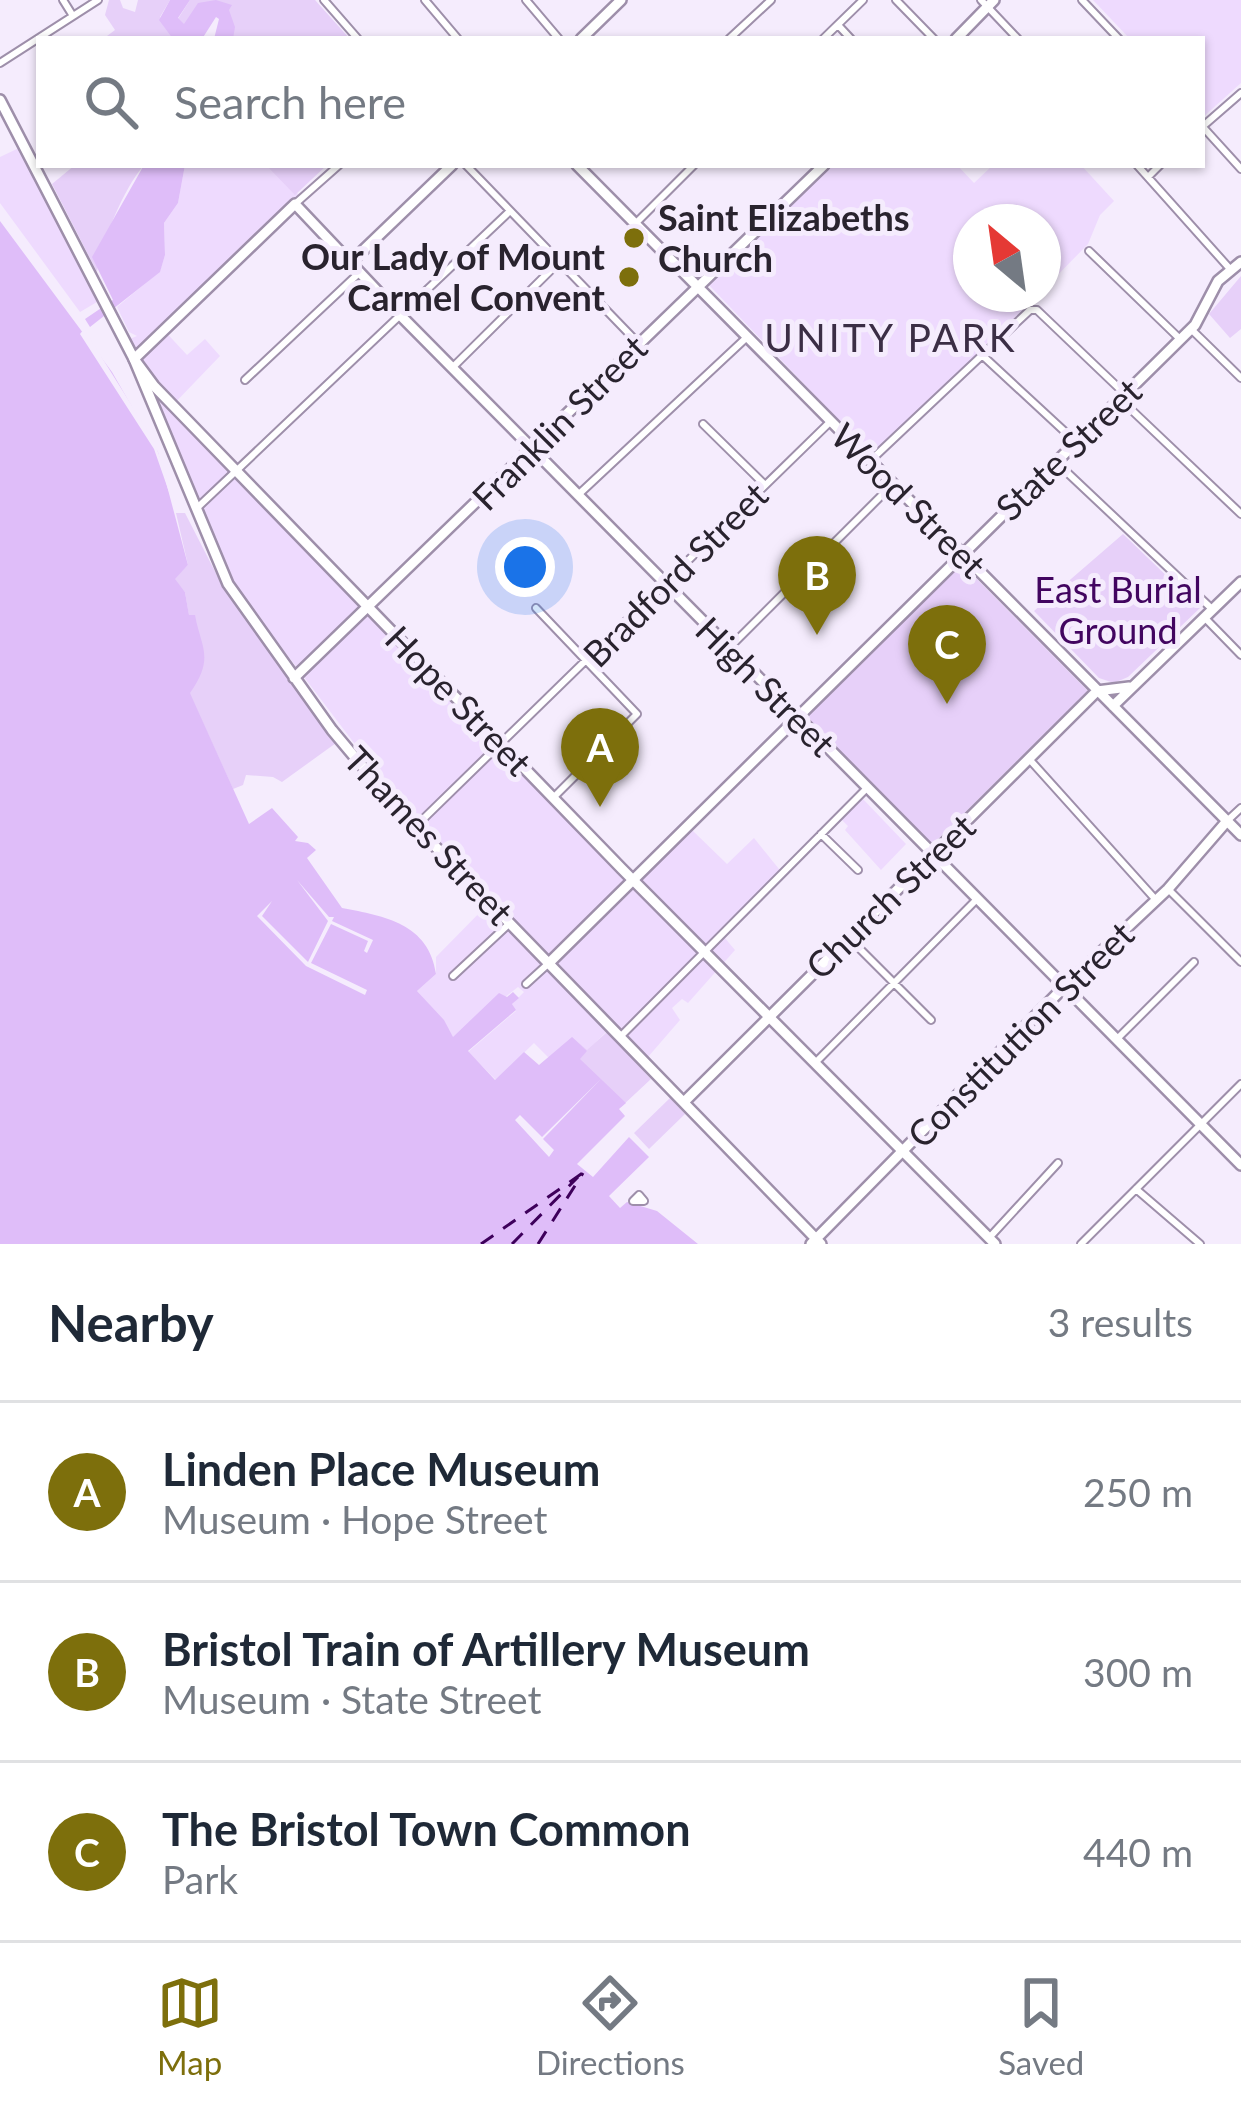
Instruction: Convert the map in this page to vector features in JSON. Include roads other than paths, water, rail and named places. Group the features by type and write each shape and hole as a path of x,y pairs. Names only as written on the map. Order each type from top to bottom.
{"street":[{"path":"63,0 73,16"},
{"path":"42,36 98,0"},
{"path":"324,0 355,36"},
{"path":"425,0 455,36"},
{"path":"526,0 556,36"},
{"path":"584,36 622,0"},
{"path":"732,36 771,0"},
{"path":"826,36 863,0"},
{"path":"896,0 931,36"},
{"path":"1082,0 1116,36"},
{"path":"959,36 988,2 1016,36"},
{"path":"838,25 848,36"},
{"path":"0,63 36,40"},
{"path":"1205,123 1241,93"},
{"name":"Hope Street","path":"0,100 134,359 165,398 501,746 992,1241"},
{"path":"1205,129 1241,169"},
{"path":"134,359 336,168"},
{"path":"350,263 449,168"},
{"path":"469,168 638,344"},
{"name":"Wood Street","path":"580,168 1241,835"},
{"path":"586,175 593,168"},
{"path":"635,224 691,168"},
{"name":"Franklin Street","path":"295,678 815,168"},
{"path":"1140,168 1231,269"},
{"path":"1148,177 1157,168"},
{"name":"High Street","path":"295,204 1241,1165"},
{"path":"194,510 510,211"},
{"path":"1089,250 1180,340"},
{"path":"452,368 559,262"},
{"name":"State Street","path":"526,984 1191,330 1218,281 1241,262"},
{"path":"245,380 359,273"},
{"path":"870,461 1033,309 1241,514"},
{"path":"1191,330 1241,378"},
{"path":"578,495 746,338"},
{"path":"982,355 1076,442"},
{"name":"Thames Street","path":"134,359 228,584 352,755 816,1242"},
{"path":"156,412 165,398"},
{"name":"Bradford Street","path":"416,826 831,422"},
{"path":"704,424 765,485"},
{"path":"1055,461 1208,613 1241,655"},
{"path":"728,648 892,484"},
{"path":"1114,706 1241,582"},
{"path":"536,608 637,713 553,798"},
{"path":"1097,691 1129,687"},
{"name":"Church Street","path":"684,1102 1097,691"},
{"path":"1030,760 1157,901"},
{"path":"621,1036 867,788"},
{"path":"1227,821 1241,808"},
{"name":"Constitution Street","path":"816,1242 1064,987 1157,901 1227,821"},
{"path":"821,834 857,870"},
{"path":"1168,889 1241,962"},
{"path":"816,1062 977,899"},
{"path":"453,976 510,922"},
{"path":"848,937 931,1020"},
{"path":"1116,1040 1194,962"},
{"path":"1081,1244 1241,1084"},
{"path":"992,1241 1058,1163"},
{"path":"1136,1189 1199,1244"}],"place":[{"name":"Saint Elizabeths Church","path":"634,238"},
{"name":"Our Lady of Mount Carmel Convent","path":"629,277"},
{"name":"Bristol Train of Artillery Museum","path":"817,635"},
{"name":"The Bristol Town Common","path":"947,704"},
{"name":"Linden Place Museum","path":"600,807"}],"district":[{"name":"UNITY PARK","path":"891,337"}],"park label":[{"name":"East Burial Ground","path":"1118,610"}]}
